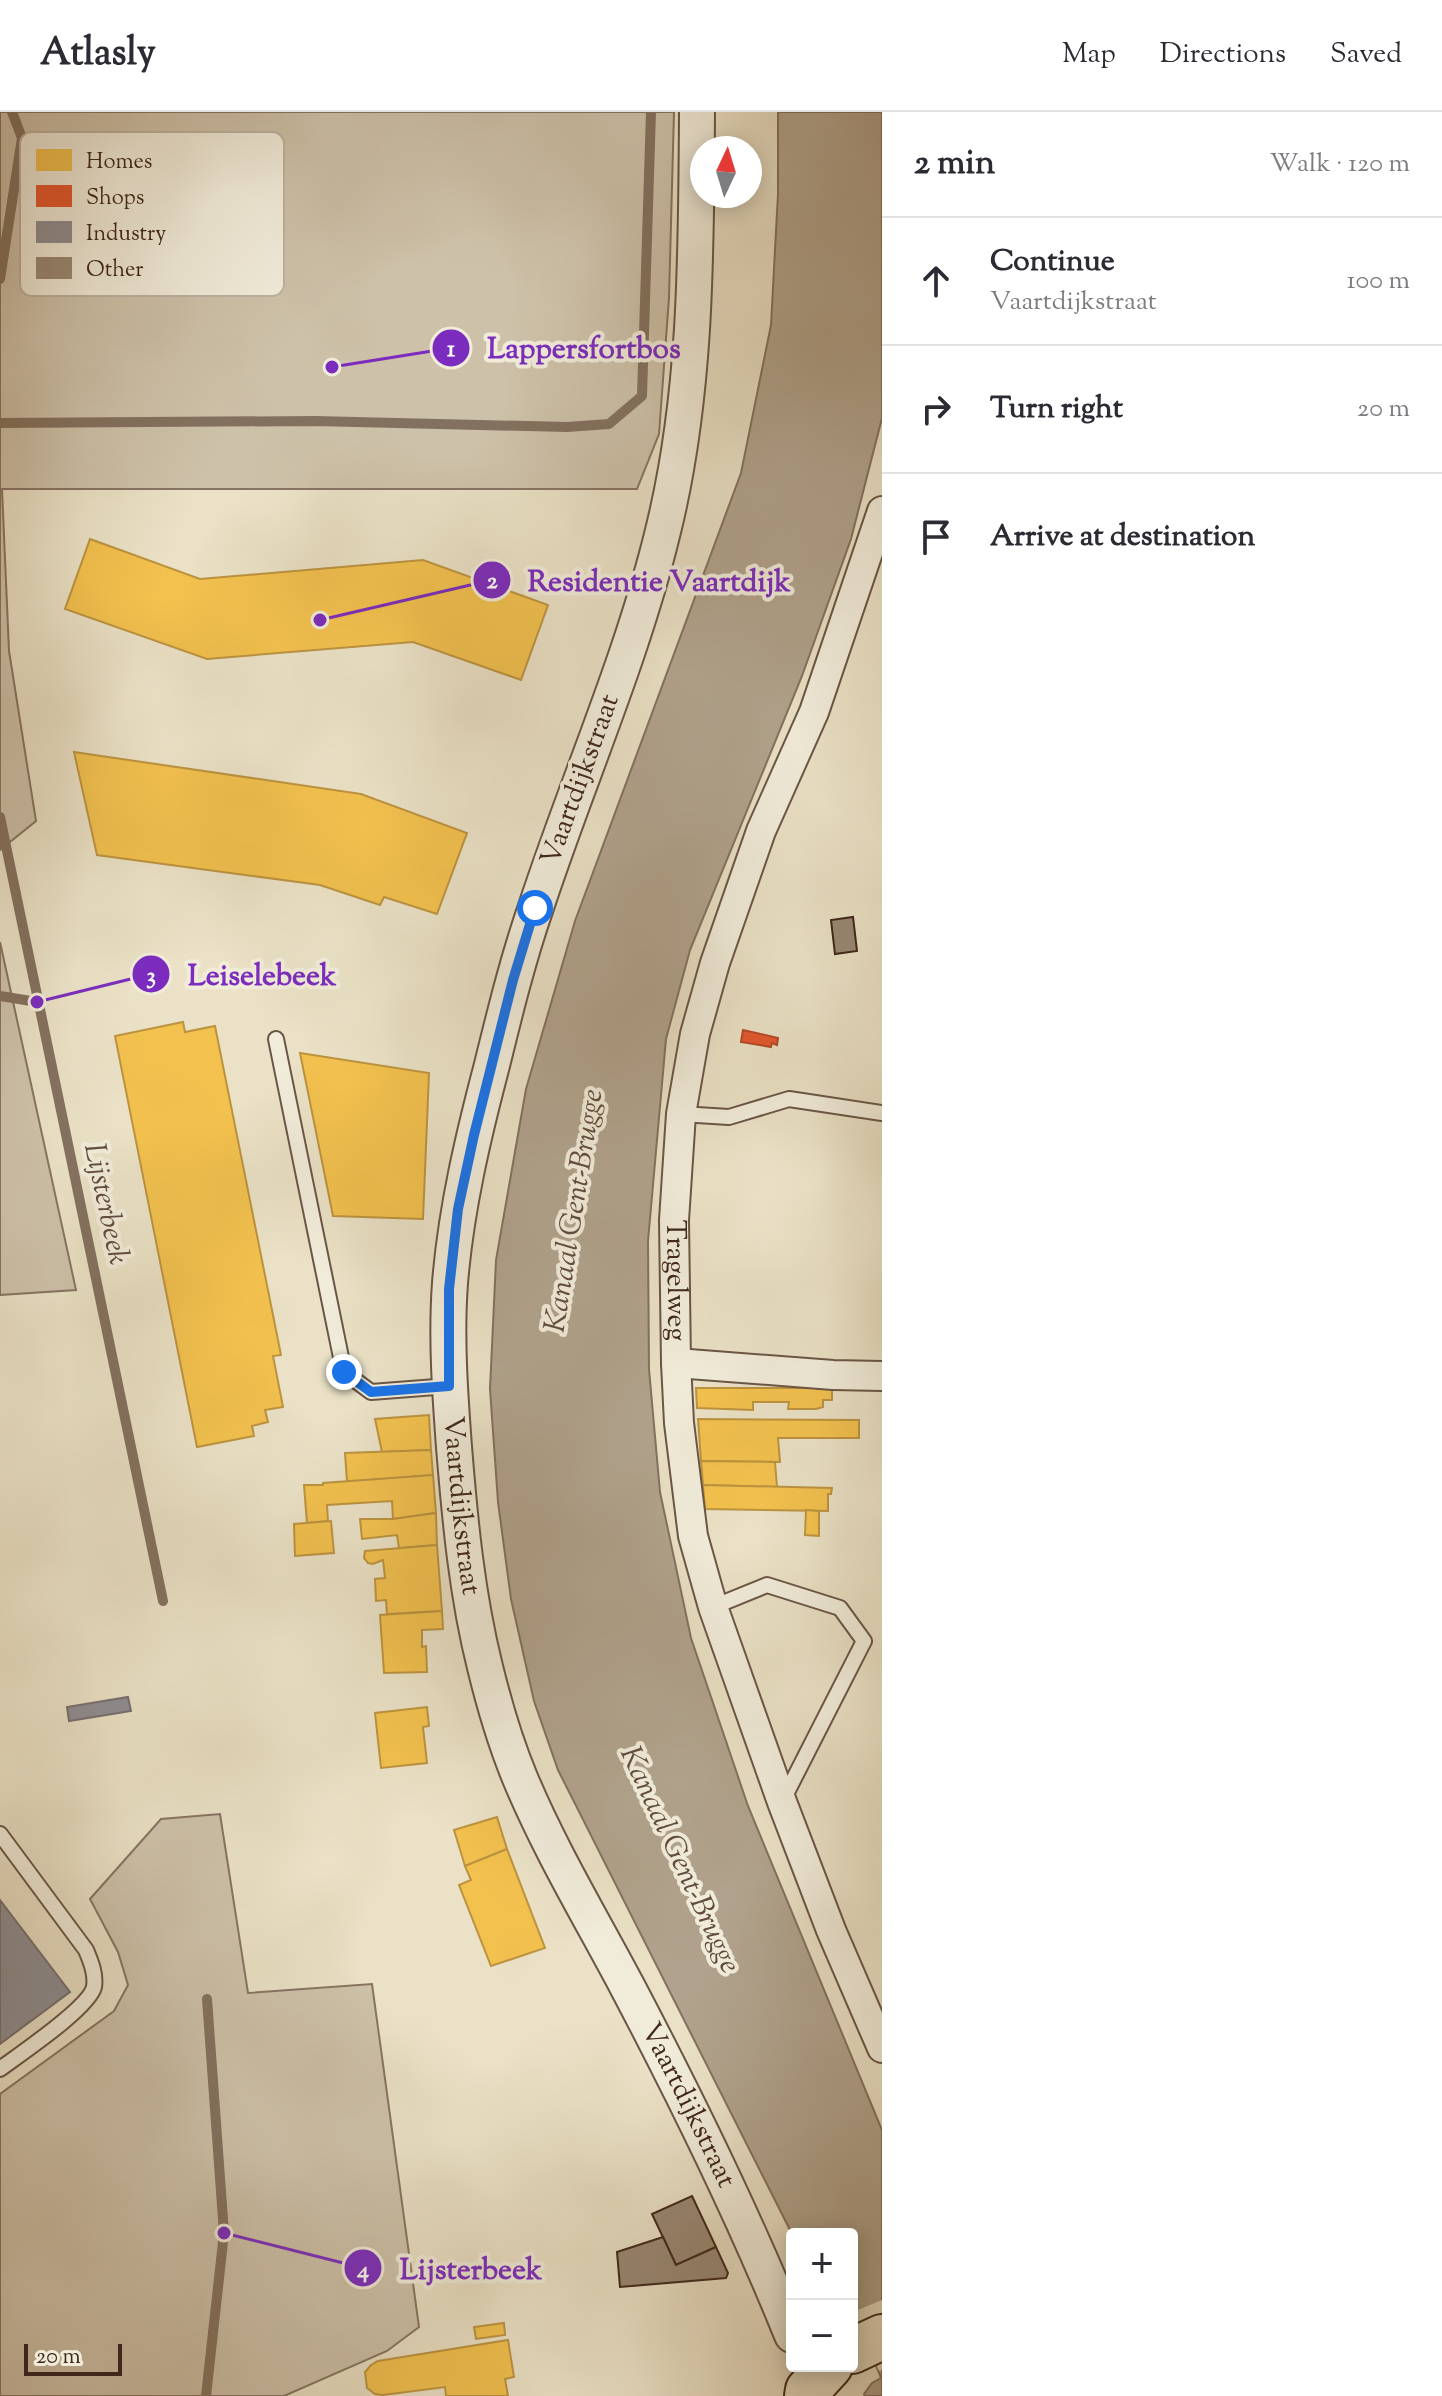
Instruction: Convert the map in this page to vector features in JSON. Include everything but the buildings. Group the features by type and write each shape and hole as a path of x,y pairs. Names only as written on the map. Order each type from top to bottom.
{"street":[{"name":"Vaartdijkstraat","path":"697,112 695,273 679,458 663,534 635,628 535,908 513,980 474,1135 458,1209 449,1289 449,1386 472,1604 492,1694 515,1764 547,1835 672,2071 786,2320"},
{"name":"Tragelweg","path":"882,511 814,712 761,831 715,963 695,1034 681,1114 674,1220 679,1423 691,1525 713,1607 782,1802 831,1930 882,2048"},
{"path":"676,1363 882,1376"}],"lane":[{"path":"276,1039 344,1372 371,1392 449,1386"},
{"path":"681,1114 729,1117 789,1099 882,1113"},
{"path":"713,1607 767,1585 840,1608 864,1641 782,1802"},
{"path":"0,1834 86,1950 94,1970 94,1989 82,2007 0,2069"}],"shaded area":[{"path":"0,112 674,112 669,298 659,434 637,489 2,489 9,651 36,821 0,850"},
{"path":"0,942 76,1290 0,1295"},
{"path":"220,1814 248,1993 372,1984 419,2327 387,2351 284,2396 0,2396 0,2094 114,2011 128,1985 118,1952 90,1899 161,1819"}],"water":[{"name":"Kanaal Gent-Brugge","path":"778,112 882,112 882,418 851,539 802,676 690,950 666,1039 648,1241 649,1369 660,1492 691,1638 748,1806 882,2130 882,2396 864,2394 872,2383 881,2378 858,2320 858,2228 789,2228 558,1770 534,1701 511,1599 498,1502 490,1389 496,1260 526,1089 575,921 741,473 771,325 778,194"}],"pier":[{"path":"882,2300 882,2370 879,2371 858,2323 858,2310"}],"waterway":[{"name":"Lijsterbeek","path":"12,112 20,133"},
{"path":"0,423 315,421 567,427 609,424 642,396 651,112"},
{"name":"Lijsterbeek","path":"0,279 20,151"},
{"name":"Lijsterbeek","path":"0,817 163,1601"},
{"path":"0,996 37,1002"},
{"name":"Lijsterbeek","path":"206,2396 224,2233 207,1999"}],"place":[{"name":"Lappersfortbos","path":"332,367"},
{"name":"Residentie Vaartdijk","path":"320,620"},
{"name":"Leiselebeek","path":"37,1002"},
{"name":"Lijsterbeek","path":"224,2233"}],"route":[{"path":"344,1372 371,1392 449,1386 449,1289 458,1209 513,980 535,908"}]}
